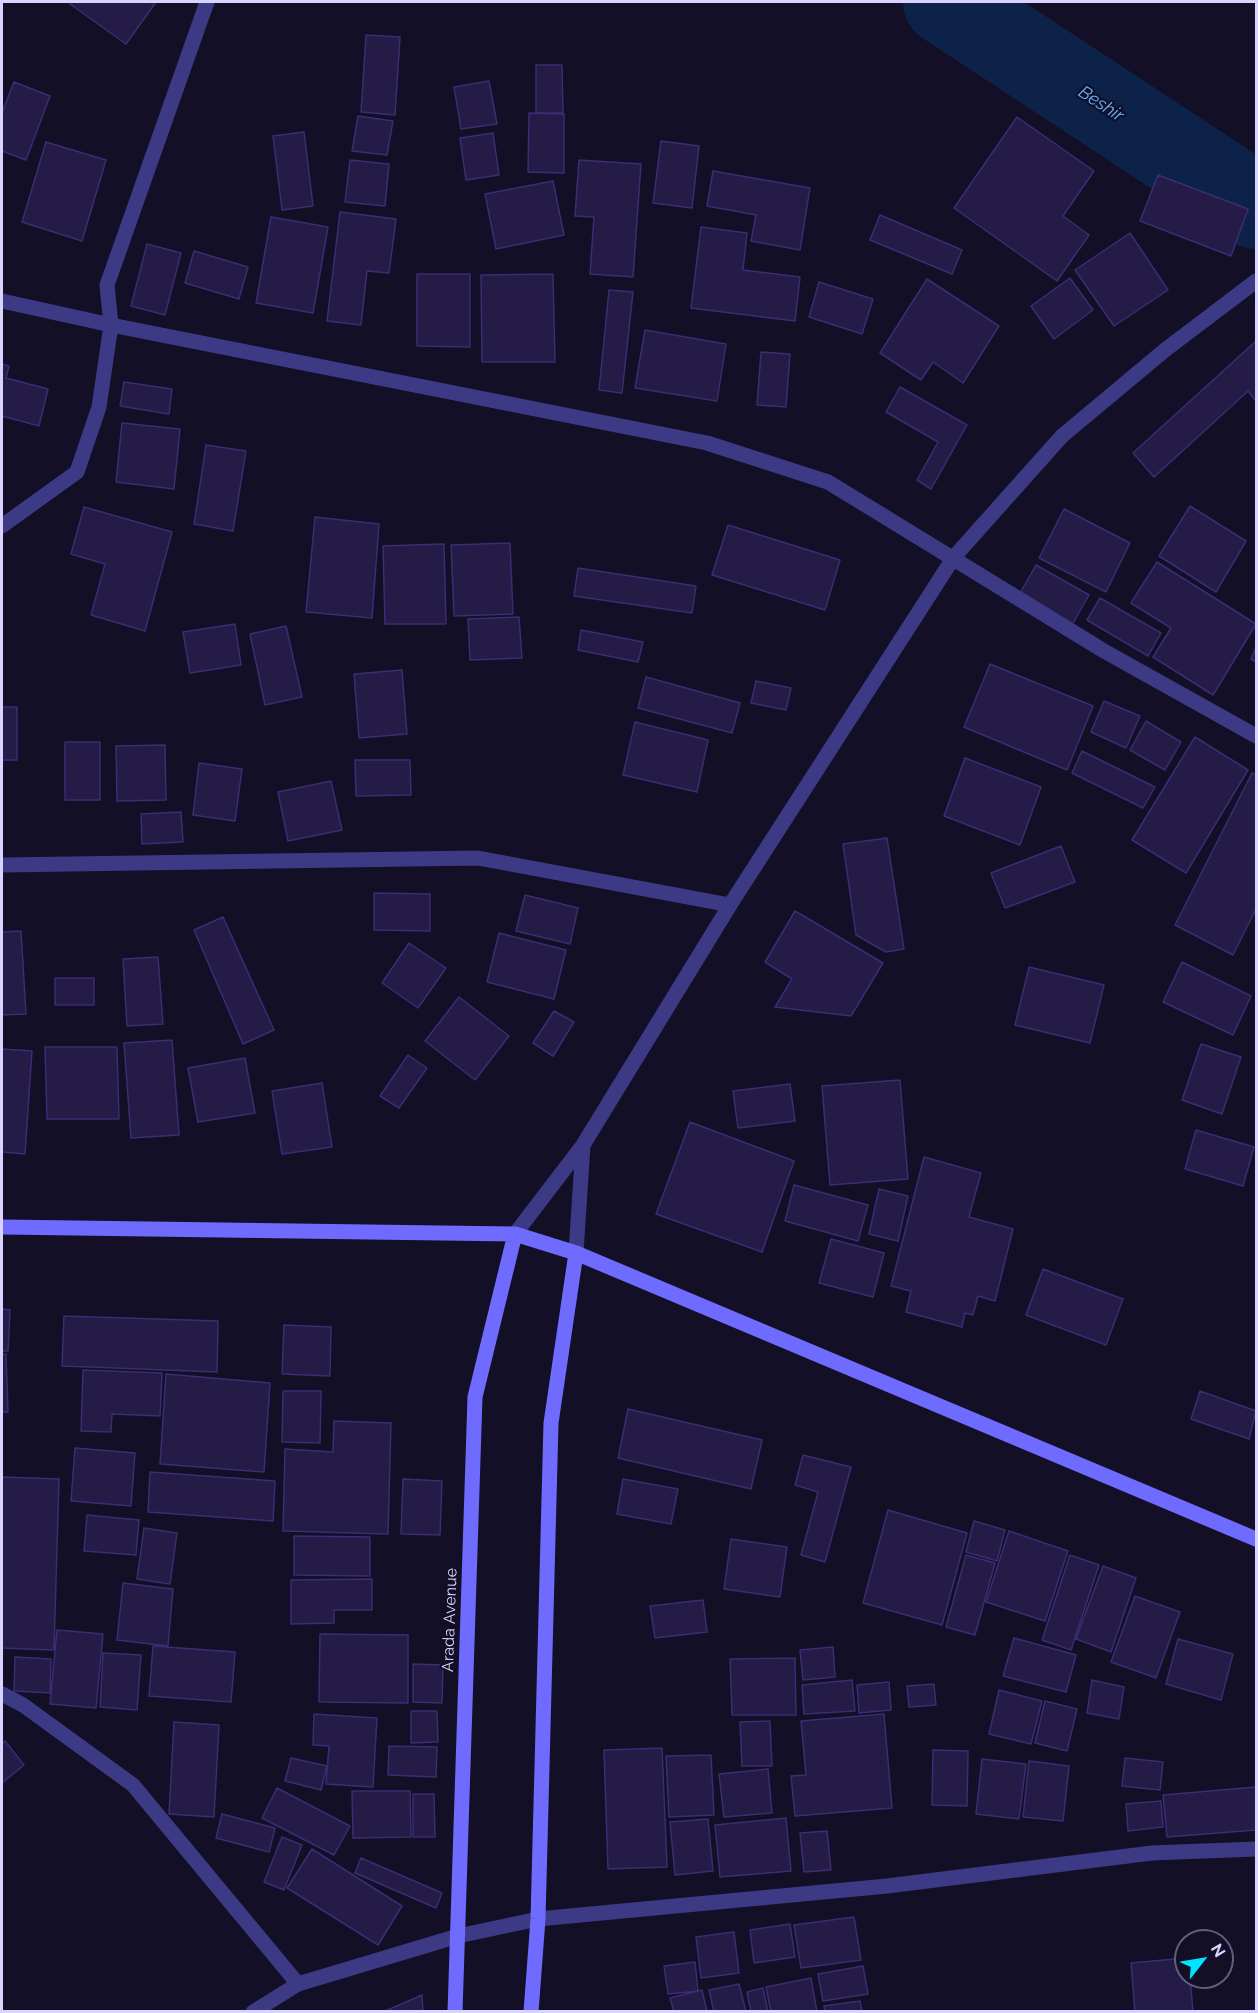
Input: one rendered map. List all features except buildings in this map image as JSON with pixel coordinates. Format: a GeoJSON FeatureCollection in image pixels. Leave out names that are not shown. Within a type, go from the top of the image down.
{"type":"FeatureCollection","features":[{"type":"Feature","properties":{"kind":"main road"},"geometry":{"type":"LineString","coordinates":[[2,1227],[516,1234],[576,1253],[1257,1539]]}},
{"type":"Feature","properties":{"kind":"main road","name":"Arada Avenue"},"geometry":{"type":"LineString","coordinates":[[455,2012],[475,1397],[516,1234]]}},
{"type":"Feature","properties":{"kind":"main road"},"geometry":{"type":"LineString","coordinates":[[531,2012],[538,1919],[551,1423],[576,1253]]}},
{"type":"Feature","properties":{"kind":"street"},"geometry":{"type":"LineString","coordinates":[[2,526],[77,472],[99,407],[111,325],[106,285],[207,2]]}},
{"type":"Feature","properties":{"kind":"street"},"geometry":{"type":"LineString","coordinates":[[516,1234],[583,1145],[730,906],[954,557],[1062,435],[1165,350],[1254,284]]}},
{"type":"Feature","properties":{"kind":"street"},"geometry":{"type":"LineString","coordinates":[[2,300],[111,325],[707,443],[828,482],[954,557],[1104,651],[1257,736]]}},
{"type":"Feature","properties":{"kind":"street"},"geometry":{"type":"LineString","coordinates":[[2,865],[478,858],[730,906]]}},
{"type":"Feature","properties":{"kind":"street"},"geometry":{"type":"LineString","coordinates":[[576,1253],[583,1145]]}},
{"type":"Feature","properties":{"kind":"street"},"geometry":{"type":"LineString","coordinates":[[2,1694],[23,1705],[133,1785],[298,1984]]}},
{"type":"Feature","properties":{"kind":"street"},"geometry":{"type":"LineString","coordinates":[[252,2012],[298,1984],[458,1936],[538,1919],[887,1886],[1152,1853],[1257,1849]]}},
{"type":"Feature","properties":{"kind":"waterway","name":"Beshir"},"geometry":{"type":"LineString","coordinates":[[946,2],[1256,206]]}}]}
